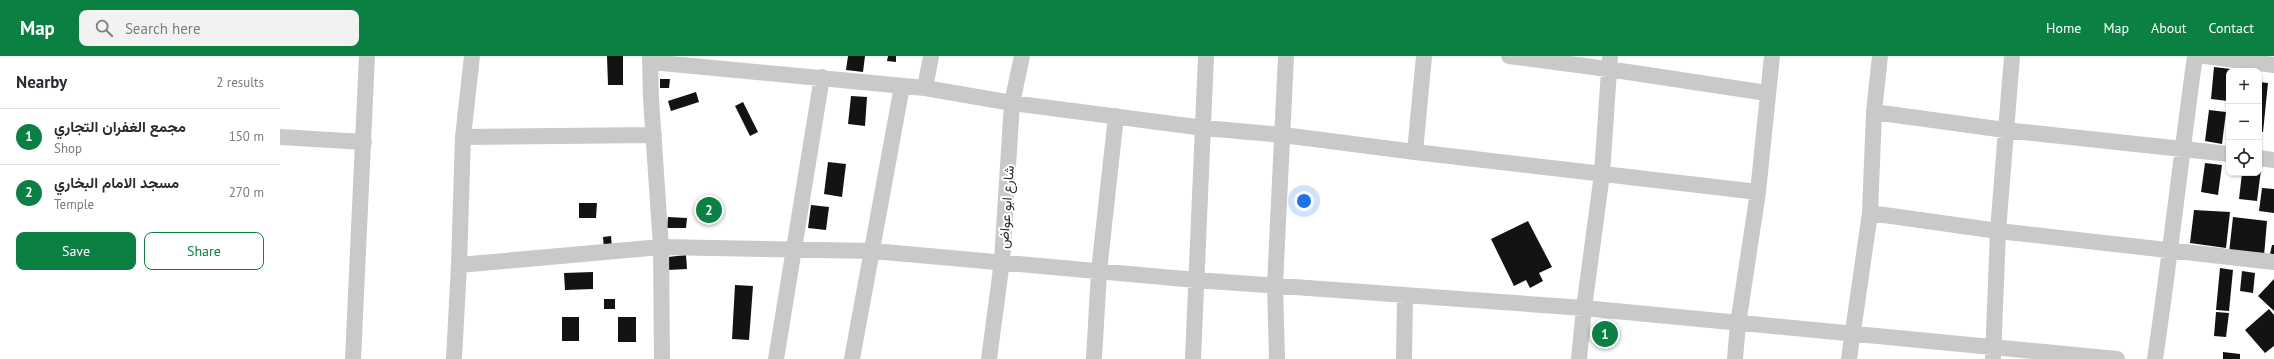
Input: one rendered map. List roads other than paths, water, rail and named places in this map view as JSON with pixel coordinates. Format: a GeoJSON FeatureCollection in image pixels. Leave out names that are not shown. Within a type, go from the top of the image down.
{"type":"FeatureCollection","features":[{"type":"Feature","properties":{"kind":"street"},"geometry":{"type":"LineString","coordinates":[[353,359],[367,56]]}},
{"type":"Feature","properties":{"kind":"street"},"geometry":{"type":"LineString","coordinates":[[454,359],[463,137],[472,56]]}},
{"type":"Feature","properties":{"kind":"street"},"geometry":{"type":"LineString","coordinates":[[925,88],[931,56]]}},
{"type":"Feature","properties":{"kind":"street","name":"شارع ابو عواض"},"geometry":{"type":"LineString","coordinates":[[989,359],[1002,261],[1012,103],[1022,56]]}},
{"type":"Feature","properties":{"kind":"street"},"geometry":{"type":"LineString","coordinates":[[1193,359],[1206,56]]}},
{"type":"Feature","properties":{"kind":"street"},"geometry":{"type":"LineString","coordinates":[[1277,359],[1275,285],[1286,56]]}},
{"type":"Feature","properties":{"kind":"street"},"geometry":{"type":"LineString","coordinates":[[1415,152],[1424,56]]}},
{"type":"Feature","properties":{"kind":"street"},"geometry":{"type":"LineString","coordinates":[[1509,56],[1609,62],[1767,93]]}},
{"type":"Feature","properties":{"kind":"street"},"geometry":{"type":"LineString","coordinates":[[1735,359],[1738,324],[1758,192],[1772,56]]}},
{"type":"Feature","properties":{"kind":"street"},"geometry":{"type":"LineString","coordinates":[[1849,359],[1851,333],[1870,213],[1874,112],[1880,56]]}},
{"type":"Feature","properties":{"kind":"street"},"geometry":{"type":"LineString","coordinates":[[1993,354],[1998,231],[2012,56]]}},
{"type":"Feature","properties":{"kind":"street"},"geometry":{"type":"LineString","coordinates":[[2154,359],[2171,252],[2182,149],[2195,56]]}},
{"type":"Feature","properties":{"kind":"street"},"geometry":{"type":"LineString","coordinates":[[2205,56],[2274,65]]}},
{"type":"Feature","properties":{"kind":"street"},"geometry":{"type":"LineString","coordinates":[[662,359],[661,247],[651,59],[925,88],[1012,103],[1204,128],[1283,135],[1758,192]]}},
{"type":"Feature","properties":{"kind":"street"},"geometry":{"type":"LineString","coordinates":[[1579,359],[1584,308],[1602,174],[1609,62]]}},
{"type":"Feature","properties":{"kind":"street"},"geometry":{"type":"LineString","coordinates":[[776,359],[822,77]]}},
{"type":"Feature","properties":{"kind":"street"},"geometry":{"type":"LineString","coordinates":[[852,359],[902,86]]}},
{"type":"Feature","properties":{"kind":"street"},"geometry":{"type":"LineString","coordinates":[[1874,112],[2005,130],[2226,154]]}},
{"type":"Feature","properties":{"kind":"street"},"geometry":{"type":"LineString","coordinates":[[1094,359],[1099,271],[1116,116]]}},
{"type":"Feature","properties":{"kind":"street"},"geometry":{"type":"LineString","coordinates":[[463,137],[654,135]]}},
{"type":"Feature","properties":{"kind":"street"},"geometry":{"type":"LineString","coordinates":[[280,137],[364,142]]}},
{"type":"Feature","properties":{"kind":"street"},"geometry":{"type":"LineString","coordinates":[[2262,158],[2274,160]]}},
{"type":"Feature","properties":{"kind":"street"},"geometry":{"type":"LineString","coordinates":[[1870,213],[1998,231],[2171,252],[2274,262]]}},
{"type":"Feature","properties":{"kind":"street"},"geometry":{"type":"LineString","coordinates":[[459,265],[661,247],[873,251],[1002,261],[1196,280],[1584,308],[1738,324],[1851,333],[1993,354],[2117,359]]}},
{"type":"Feature","properties":{"kind":"street"},"geometry":{"type":"LineString","coordinates":[[1404,359],[1405,296]]}},
{"type":"Feature","properties":{"kind":"place","name":"مسجد الامام البخاري"},"geometry":{"type":"Point","coordinates":[709,210]}},
{"type":"Feature","properties":{"kind":"place","name":"مجمع الغفران التجاري"},"geometry":{"type":"Point","coordinates":[1605,334]}}]}
